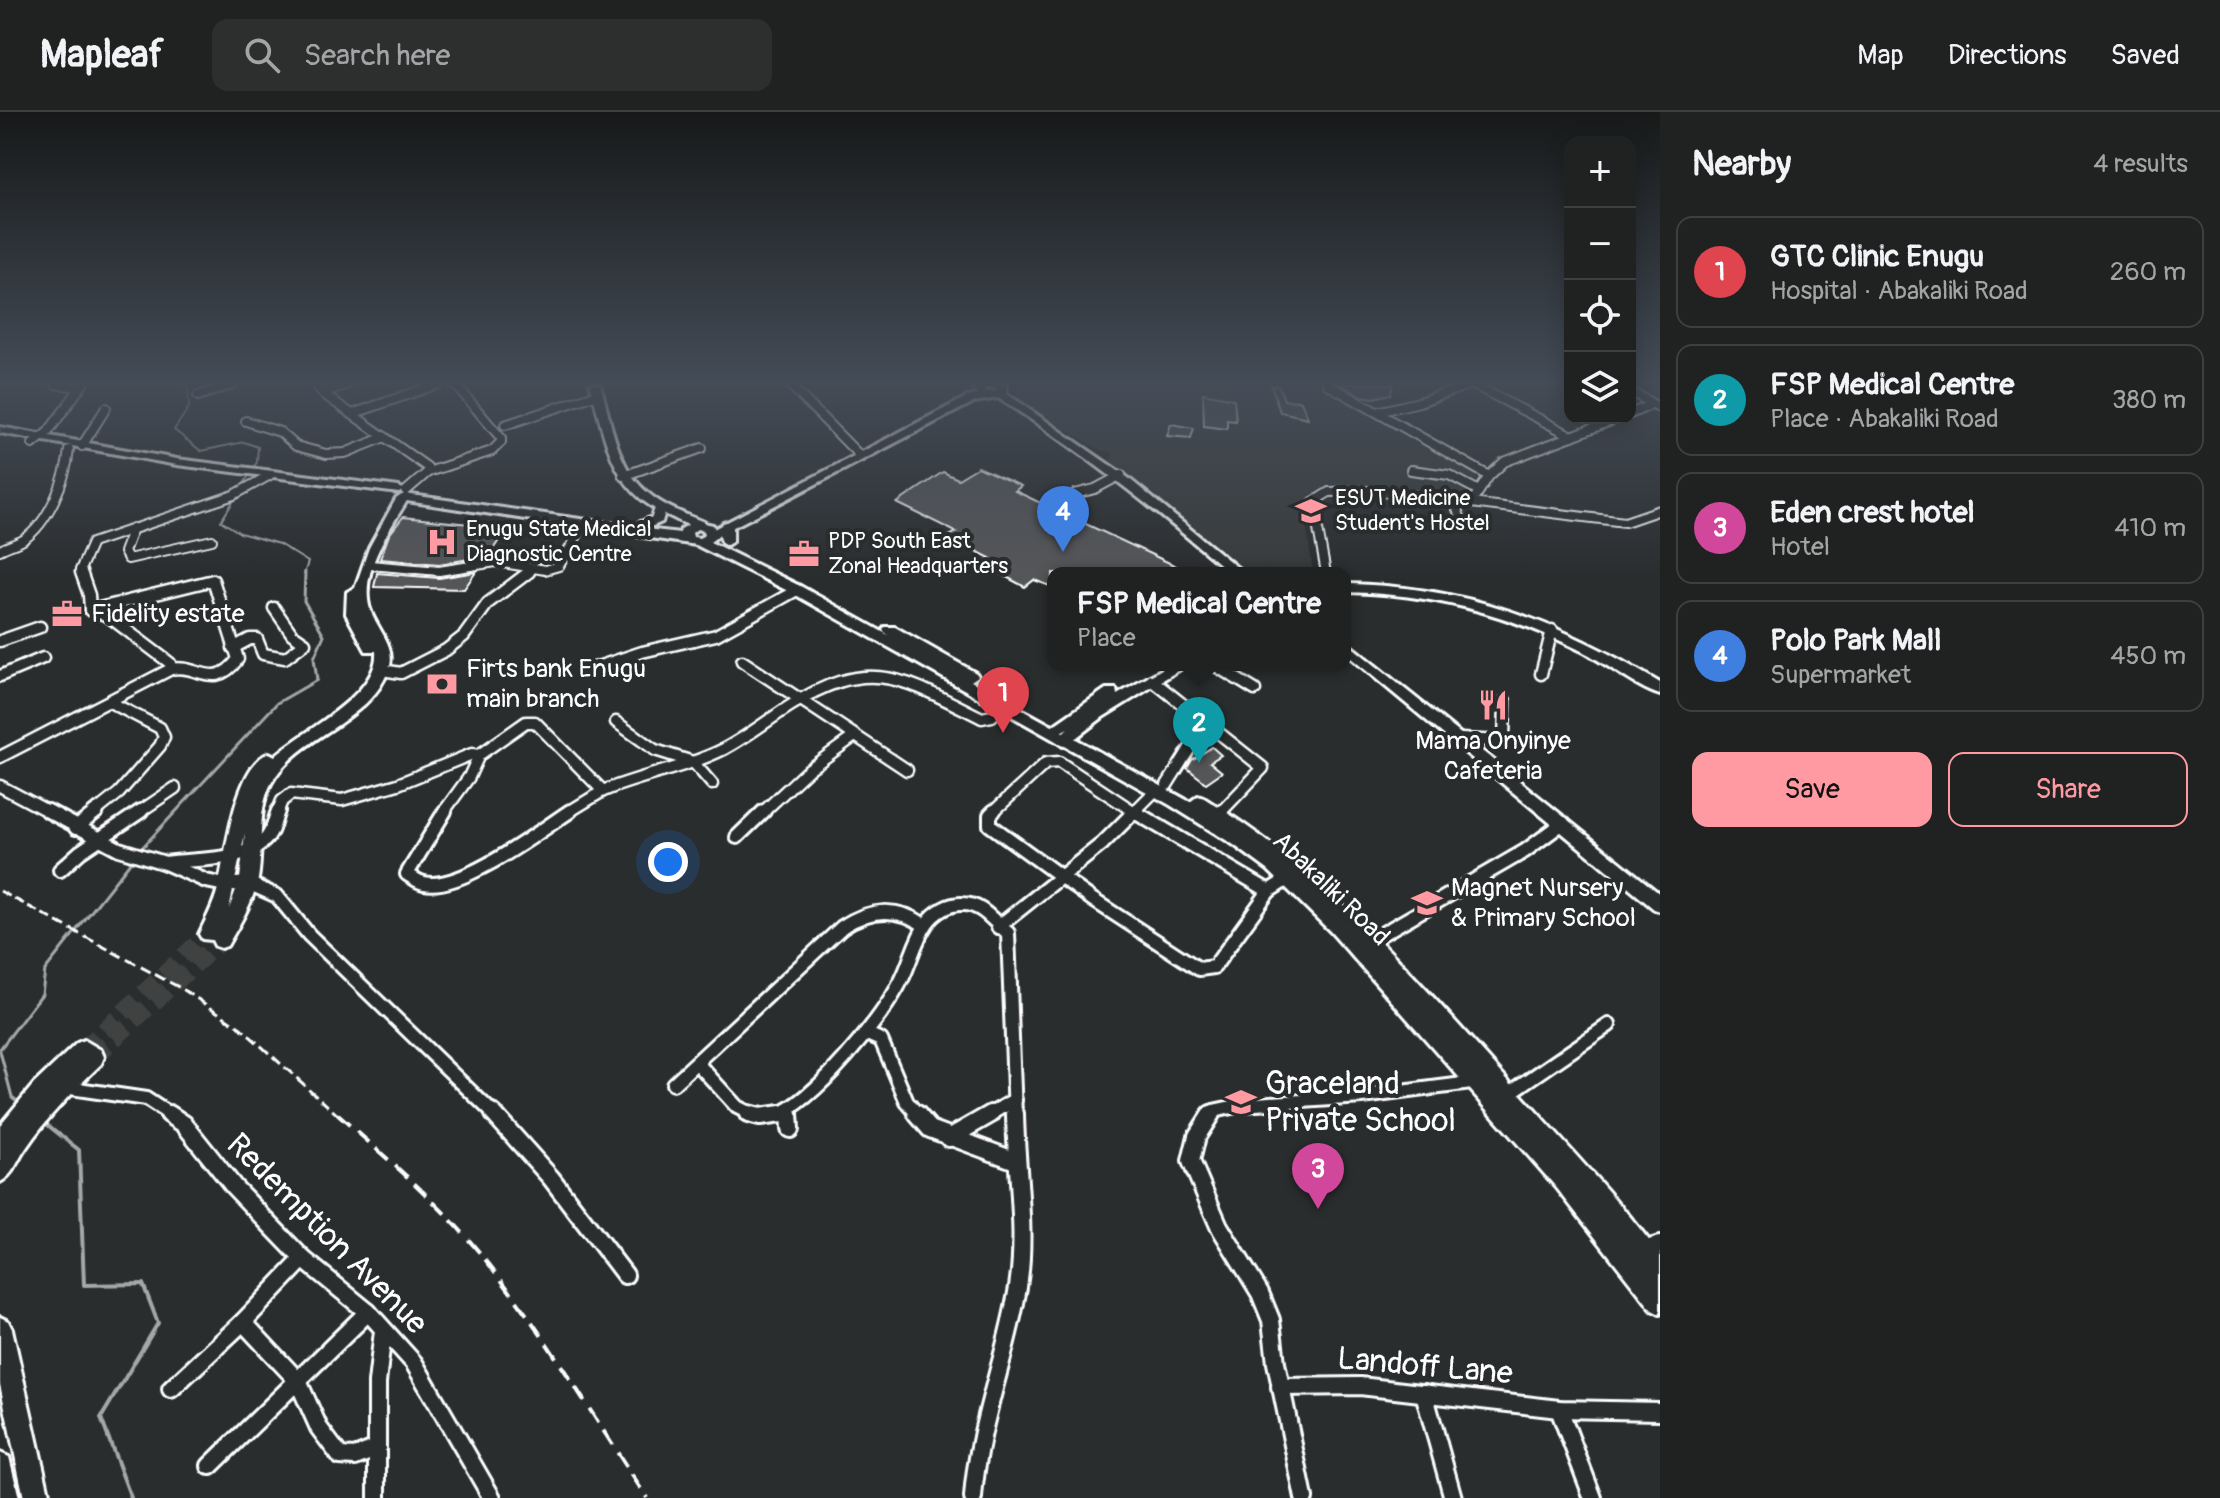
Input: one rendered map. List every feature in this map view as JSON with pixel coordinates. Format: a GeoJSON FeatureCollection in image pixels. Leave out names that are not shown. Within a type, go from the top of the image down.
{"type":"FeatureCollection","features":[{"type":"Feature","properties":{"kind":"main road"},"geometry":{"type":"LineString","coordinates":[[75,449],[253,478],[557,517],[707,531]]}},
{"type":"Feature","properties":{"kind":"main road"},"geometry":{"type":"LineString","coordinates":[[96,449],[253,478]]}},
{"type":"Feature","properties":{"kind":"main road"},"geometry":{"type":"LineString","coordinates":[[612,449],[623,476],[662,508],[673,522],[707,531]]}},
{"type":"Feature","properties":{"kind":"main road"},"geometry":{"type":"LineString","coordinates":[[557,517],[584,524],[707,531],[874,449]]}},
{"type":"Feature","properties":{"kind":"main road"},"geometry":{"type":"LineString","coordinates":[[1085,449],[1231,567]]}},
{"type":"Feature","properties":{"kind":"main road"},"geometry":{"type":"LineString","coordinates":[[400,495],[380,536],[362,602],[384,649],[382,670],[362,695],[271,771],[256,804],[248,883],[214,937],[248,787],[268,760],[352,692],[372,669],[374,657],[356,623],[353,596],[367,545],[400,495]]}},
{"type":"Feature","properties":{"kind":"main road"},"geometry":{"type":"LineString","coordinates":[[642,526],[660,518],[662,508]]}},
{"type":"Feature","properties":{"kind":"main road","name":"Abakaliki Road"},"geometry":{"type":"LineString","coordinates":[[707,531],[797,590],[834,605],[1216,818],[1299,871],[1585,1192],[1660,1302]]}},
{"type":"Feature","properties":{"kind":"main road","name":"Abakaliki Road"},"geometry":{"type":"LineString","coordinates":[[707,531],[1003,705],[1061,733]]}},
{"type":"Feature","properties":{"kind":"main road"},"geometry":{"type":"LineString","coordinates":[[1351,588],[1402,590],[1448,597],[1500,611],[1552,630],[1660,690]]}},
{"type":"Feature","properties":{"kind":"main road"},"geometry":{"type":"LineString","coordinates":[[1351,651],[1660,904]]}},
{"type":"Feature","properties":{"kind":"main road"},"geometry":{"type":"LineString","coordinates":[[1061,733],[1086,707],[1151,671]]}},
{"type":"Feature","properties":{"kind":"main road"},"geometry":{"type":"LineString","coordinates":[[1061,733],[1169,671]]}},
{"type":"Feature","properties":{"kind":"main road","name":"Abakaliki Road"},"geometry":{"type":"LineString","coordinates":[[1216,818],[1362,944]]}},
{"type":"Feature","properties":{"kind":"main road"},"geometry":{"type":"LineString","coordinates":[[0,1141],[33,1111],[63,1087],[89,1053],[33,1111],[0,1171]]}},
{"type":"Feature","properties":{"kind":"main road","name":"Abakaliki Road"},"geometry":{"type":"LineString","coordinates":[[1585,1192],[1652,1248],[1660,1272]]}},
{"type":"Feature","properties":{"kind":"main road"},"geometry":{"type":"LineString","coordinates":[[0,1329],[37,1498]]}},
{"type":"Feature","properties":{"kind":"main road"},"geometry":{"type":"LineString","coordinates":[[0,1466],[6,1498]]}},
{"type":"Feature","properties":{"kind":"street"},"geometry":{"type":"LineString","coordinates":[[0,550],[23,540],[32,530],[64,479],[65,449]]}},
{"type":"Feature","properties":{"kind":"street"},"geometry":{"type":"LineString","coordinates":[[306,449],[326,454],[356,449]]}},
{"type":"Feature","properties":{"kind":"street"},"geometry":{"type":"LineString","coordinates":[[402,449],[425,465],[428,472]]}},
{"type":"Feature","properties":{"kind":"street"},"geometry":{"type":"LineString","coordinates":[[400,495],[428,472],[496,449]]}},
{"type":"Feature","properties":{"kind":"street"},"geometry":{"type":"LineString","coordinates":[[623,476],[700,449]]}},
{"type":"Feature","properties":{"kind":"street"},"geometry":{"type":"LineString","coordinates":[[853,449],[860,456]]}},
{"type":"Feature","properties":{"kind":"street"},"geometry":{"type":"LineString","coordinates":[[1441,449],[1489,476]]}},
{"type":"Feature","properties":{"kind":"street"},"geometry":{"type":"LineString","coordinates":[[1472,502],[1489,476],[1504,462],[1539,449]]}},
{"type":"Feature","properties":{"kind":"street"},"geometry":{"type":"LineString","coordinates":[[1411,470],[1449,475],[1479,491]]}},
{"type":"Feature","properties":{"kind":"street"},"geometry":{"type":"LineString","coordinates":[[1075,494],[1095,489],[1121,475]]}},
{"type":"Feature","properties":{"kind":"street"},"geometry":{"type":"LineString","coordinates":[[90,610],[89,595],[80,570],[96,541],[234,494],[253,478]]}},
{"type":"Feature","properties":{"kind":"street"},"geometry":{"type":"LineString","coordinates":[[1325,567],[1313,511],[1313,502],[1320,495],[1355,490],[1439,493],[1472,502],[1625,522],[1660,510]]}},
{"type":"Feature","properties":{"kind":"street"},"geometry":{"type":"LineString","coordinates":[[1453,499],[1464,527]]}},
{"type":"Feature","properties":{"kind":"street"},"geometry":{"type":"LineString","coordinates":[[370,565],[439,571],[496,562],[545,570],[559,566],[584,524]]}},
{"type":"Feature","properties":{"kind":"street"},"geometry":{"type":"LineString","coordinates":[[133,528],[124,552],[128,559],[212,540]]}},
{"type":"Feature","properties":{"kind":"street"},"geometry":{"type":"LineString","coordinates":[[382,670],[401,673],[446,650],[464,636],[488,603],[534,568]]}},
{"type":"Feature","properties":{"kind":"street"},"geometry":{"type":"LineString","coordinates":[[0,757],[171,669],[176,667],[203,676],[225,673],[238,659],[213,580],[90,610]]}},
{"type":"Feature","properties":{"kind":"street"},"geometry":{"type":"LineString","coordinates":[[585,671],[642,652],[716,635],[797,590]]}},
{"type":"Feature","properties":{"kind":"street"},"geometry":{"type":"LineString","coordinates":[[233,648],[250,639],[257,639],[263,654],[285,658],[305,643],[292,634],[274,608]]}},
{"type":"Feature","properties":{"kind":"street"},"geometry":{"type":"LineString","coordinates":[[90,610],[108,616],[170,663],[171,669]]}},
{"type":"Feature","properties":{"kind":"street"},"geometry":{"type":"LineString","coordinates":[[0,641],[40,627]]}},
{"type":"Feature","properties":{"kind":"street"},"geometry":{"type":"LineString","coordinates":[[1541,674],[1552,630]]}},
{"type":"Feature","properties":{"kind":"street"},"geometry":{"type":"LineString","coordinates":[[0,676],[43,658]]}},
{"type":"Feature","properties":{"kind":"street"},"geometry":{"type":"LineString","coordinates":[[742,661],[907,770]]}},
{"type":"Feature","properties":{"kind":"street"},"geometry":{"type":"LineString","coordinates":[[1224,671],[1255,690]]}},
{"type":"Feature","properties":{"kind":"street"},"geometry":{"type":"LineString","coordinates":[[603,791],[533,721],[526,722],[479,755],[469,777],[407,874],[415,882],[446,883],[483,867],[603,791],[693,762],[725,748],[845,679],[876,675],[912,684],[982,718],[992,716],[1003,705]]}},
{"type":"Feature","properties":{"kind":"street"},"geometry":{"type":"LineString","coordinates":[[1152,680],[1263,768],[1216,818]]}},
{"type":"Feature","properties":{"kind":"street"},"geometry":{"type":"LineString","coordinates":[[1460,739],[1504,741],[1505,701]]}},
{"type":"Feature","properties":{"kind":"street"},"geometry":{"type":"LineString","coordinates":[[76,828],[119,793],[160,746],[164,737],[160,728],[110,702]]}},
{"type":"Feature","properties":{"kind":"street"},"geometry":{"type":"LineString","coordinates":[[998,927],[1060,878],[1162,788],[1207,721]]}},
{"type":"Feature","properties":{"kind":"street"},"geometry":{"type":"LineString","coordinates":[[616,722],[655,750],[693,762],[712,784]]}},
{"type":"Feature","properties":{"kind":"street"},"geometry":{"type":"LineString","coordinates":[[737,837],[809,769],[855,736]]}},
{"type":"Feature","properties":{"kind":"street"},"geometry":{"type":"LineString","coordinates":[[165,863],[252,851],[270,834],[281,803],[291,794],[342,800],[398,784],[469,755],[479,755]]}},
{"type":"Feature","properties":{"kind":"street"},"geometry":{"type":"LineString","coordinates":[[1269,891],[1053,761],[990,815],[990,825],[1060,878],[1140,934],[1199,969],[1214,967],[1269,891],[1289,878]]}},
{"type":"Feature","properties":{"kind":"street"},"geometry":{"type":"LineString","coordinates":[[0,786],[119,849],[225,885],[248,883],[277,896],[309,935],[502,1122],[551,1178],[625,1275]]}},
{"type":"Feature","properties":{"kind":"street"},"geometry":{"type":"LineString","coordinates":[[60,870],[99,839],[175,788]]}},
{"type":"Feature","properties":{"kind":"street"},"geometry":{"type":"LineString","coordinates":[[1362,944],[1525,851],[1563,823]]}},
{"type":"Feature","properties":{"kind":"street"},"geometry":{"type":"LineString","coordinates":[[698,1064],[735,1105],[750,1116],[766,1120],[789,1111],[867,1034],[902,981],[924,925],[939,911],[965,903],[989,915],[998,927],[1008,933],[1012,962],[1020,1215],[1019,1282],[1011,1325],[985,1408],[976,1450],[973,1498]]}},
{"type":"Feature","properties":{"kind":"street"},"geometry":{"type":"LineString","coordinates":[[673,1084],[842,927],[863,913],[908,914],[924,925]]}},
{"type":"Feature","properties":{"kind":"street"},"geometry":{"type":"LineString","coordinates":[[1502,1098],[1609,1025]]}},
{"type":"Feature","properties":{"kind":"street"},"geometry":{"type":"LineString","coordinates":[[867,1034],[881,1040],[907,1102],[918,1119],[949,1138],[1016,1161]]}},
{"type":"Feature","properties":{"kind":"street"},"geometry":{"type":"LineString","coordinates":[[1304,1498],[1280,1387],[1274,1334],[1260,1293],[1219,1226],[1191,1161],[1197,1136],[1209,1115],[1241,1105],[1362,1097],[1485,1079]]}},
{"type":"Feature","properties":{"kind":"street","name":"Redemption Avenue"},"geometry":{"type":"LineString","coordinates":[[63,1087],[146,1099],[184,1124],[234,1187],[303,1259],[368,1312],[414,1363],[492,1498]]}},
{"type":"Feature","properties":{"kind":"street"},"geometry":{"type":"LineString","coordinates":[[949,1138],[1015,1100]]}},
{"type":"Feature","properties":{"kind":"street"},"geometry":{"type":"LineString","coordinates":[[789,1111],[790,1129]]}},
{"type":"Feature","properties":{"kind":"street"},"geometry":{"type":"LineString","coordinates":[[171,1389],[243,1322],[303,1259]]}},
{"type":"Feature","properties":{"kind":"street"},"geometry":{"type":"LineString","coordinates":[[210,1466],[368,1312]]}},
{"type":"Feature","properties":{"kind":"street"},"geometry":{"type":"LineString","coordinates":[[243,1322],[298,1381],[319,1428],[340,1456],[355,1457],[377,1448]]}},
{"type":"Feature","properties":{"kind":"street"},"geometry":{"type":"LineString","coordinates":[[377,1498],[377,1383],[383,1331]]}},
{"type":"Feature","properties":{"kind":"street","name":"Landoff Lane"},"geometry":{"type":"LineString","coordinates":[[1280,1387],[1360,1386],[1559,1409],[1660,1411]]}},
{"type":"Feature","properties":{"kind":"street"},"geometry":{"type":"LineString","coordinates":[[1424,1393],[1453,1498]]}},
{"type":"Feature","properties":{"kind":"street"},"geometry":{"type":"LineString","coordinates":[[1559,1409],[1593,1498]]}},
{"type":"Feature","properties":{"kind":"shaded area"},"geometry":{"type":"Polygon","coordinates":[[[1099,449],[1435,449],[1482,475],[1462,498],[1371,487],[1330,487],[1319,491],[1303,502],[1312,567],[1240,567],[1110,463],[1113,453],[1099,449]]]}},
{"type":"Feature","properties":{"kind":"building"},"geometry":{"type":"Polygon","coordinates":[[[978,467],[1021,486],[1015,491],[1178,567],[1047,567],[1047,585],[1034,580],[1025,587],[982,564],[990,558],[948,537],[956,532],[897,503],[943,472],[958,479],[978,467]]]}},
{"type":"Feature","properties":{"kind":"building","name":"Enugu State Medical Diagnostic Centre"},"geometry":{"type":"Polygon","coordinates":[[[403,517],[508,528],[488,556],[439,564],[380,559],[389,535],[403,517]]]}},
{"type":"Feature","properties":{"kind":"building"},"geometry":{"type":"Polygon","coordinates":[[[476,572],[464,589],[374,587],[377,573],[439,578],[476,572]]]}},
{"type":"Feature","properties":{"kind":"building"},"geometry":{"type":"Polygon","coordinates":[[[1212,747],[1221,755],[1210,762],[1222,772],[1206,783],[1187,768],[1192,760],[1212,747]]]}},
{"type":"Feature","properties":{"kind":"waterway"},"geometry":{"type":"LineString","coordinates":[[198,449],[212,449]]}},
{"type":"Feature","properties":{"kind":"waterway"},"geometry":{"type":"LineString","coordinates":[[242,487],[257,462],[258,449]]}},
{"type":"Feature","properties":{"kind":"waterway"},"geometry":{"type":"LineString","coordinates":[[236,497],[221,521],[240,533],[279,544],[308,562],[304,574]]}},
{"type":"Feature","properties":{"kind":"waterway"},"geometry":{"type":"LineString","coordinates":[[140,850],[277,703],[317,680],[314,658],[324,635],[304,601],[305,572]]}},
{"type":"Feature","properties":{"kind":"waterway"},"geometry":{"type":"LineString","coordinates":[[0,1049],[42,994],[45,970],[135,856]]}},
{"type":"Feature","properties":{"kind":"waterway"},"geometry":{"type":"LineString","coordinates":[[0,1051],[12,1097],[22,1105]]}},
{"type":"Feature","properties":{"kind":"waterway"},"geometry":{"type":"LineString","coordinates":[[44,1122],[79,1150],[84,1285],[143,1284],[158,1323],[101,1418],[131,1498]]}},
{"type":"Feature","properties":{"kind":"tunnel"},"geometry":{"type":"LineString","coordinates":[[84,1049],[208,934]]}},
{"type":"Feature","properties":{"kind":"tunnel"},"geometry":{"type":"LineString","coordinates":[[94,1057],[221,940]]}},
{"type":"Feature","properties":{"kind":"railway"},"geometry":{"type":"LineString","coordinates":[[0,891],[184,990],[241,1028],[339,1116]]}},
{"type":"Feature","properties":{"kind":"railway"},"geometry":{"type":"LineString","coordinates":[[337,1114],[425,1194],[498,1275],[543,1337],[647,1498]]}},
{"type":"Feature","properties":{"kind":"place","name":"ESUT Medicine Student's Hostel"},"geometry":{"type":"Point","coordinates":[1311,511]}},
{"type":"Feature","properties":{"kind":"place","name":"Enugu State Medical Diagnostic Centre"},"geometry":{"type":"Point","coordinates":[442,542]}},
{"type":"Feature","properties":{"kind":"place","name":"Polo Park Mall"},"geometry":{"type":"Point","coordinates":[1063,552]}},
{"type":"Feature","properties":{"kind":"place","name":"PDP South East Zonal Headquarters"},"geometry":{"type":"Point","coordinates":[804,554]}},
{"type":"Feature","properties":{"kind":"place","name":"Fidelity estate"},"geometry":{"type":"Point","coordinates":[67,614]}},
{"type":"Feature","properties":{"kind":"place","name":"Firts bank Enugu main branch"},"geometry":{"type":"Point","coordinates":[442,684]}},
{"type":"Feature","properties":{"kind":"place","name":"Mama Onyinye Cafeteria"},"geometry":{"type":"Point","coordinates":[1493,705]}},
{"type":"Feature","properties":{"kind":"place","name":"GTC Clinic Enugu"},"geometry":{"type":"Point","coordinates":[1003,733]}},
{"type":"Feature","properties":{"kind":"place","name":"FSP Medical Centre"},"geometry":{"type":"Point","coordinates":[1199,763]}},
{"type":"Feature","properties":{"kind":"place","name":"Magnet Nursery & Primary School"},"geometry":{"type":"Point","coordinates":[1427,903]}},
{"type":"Feature","properties":{"kind":"place","name":"Graceland Private School"},"geometry":{"type":"Point","coordinates":[1241,1102]}},
{"type":"Feature","properties":{"kind":"place","name":"Eden crest hotel"},"geometry":{"type":"Point","coordinates":[1318,1209]}}]}
